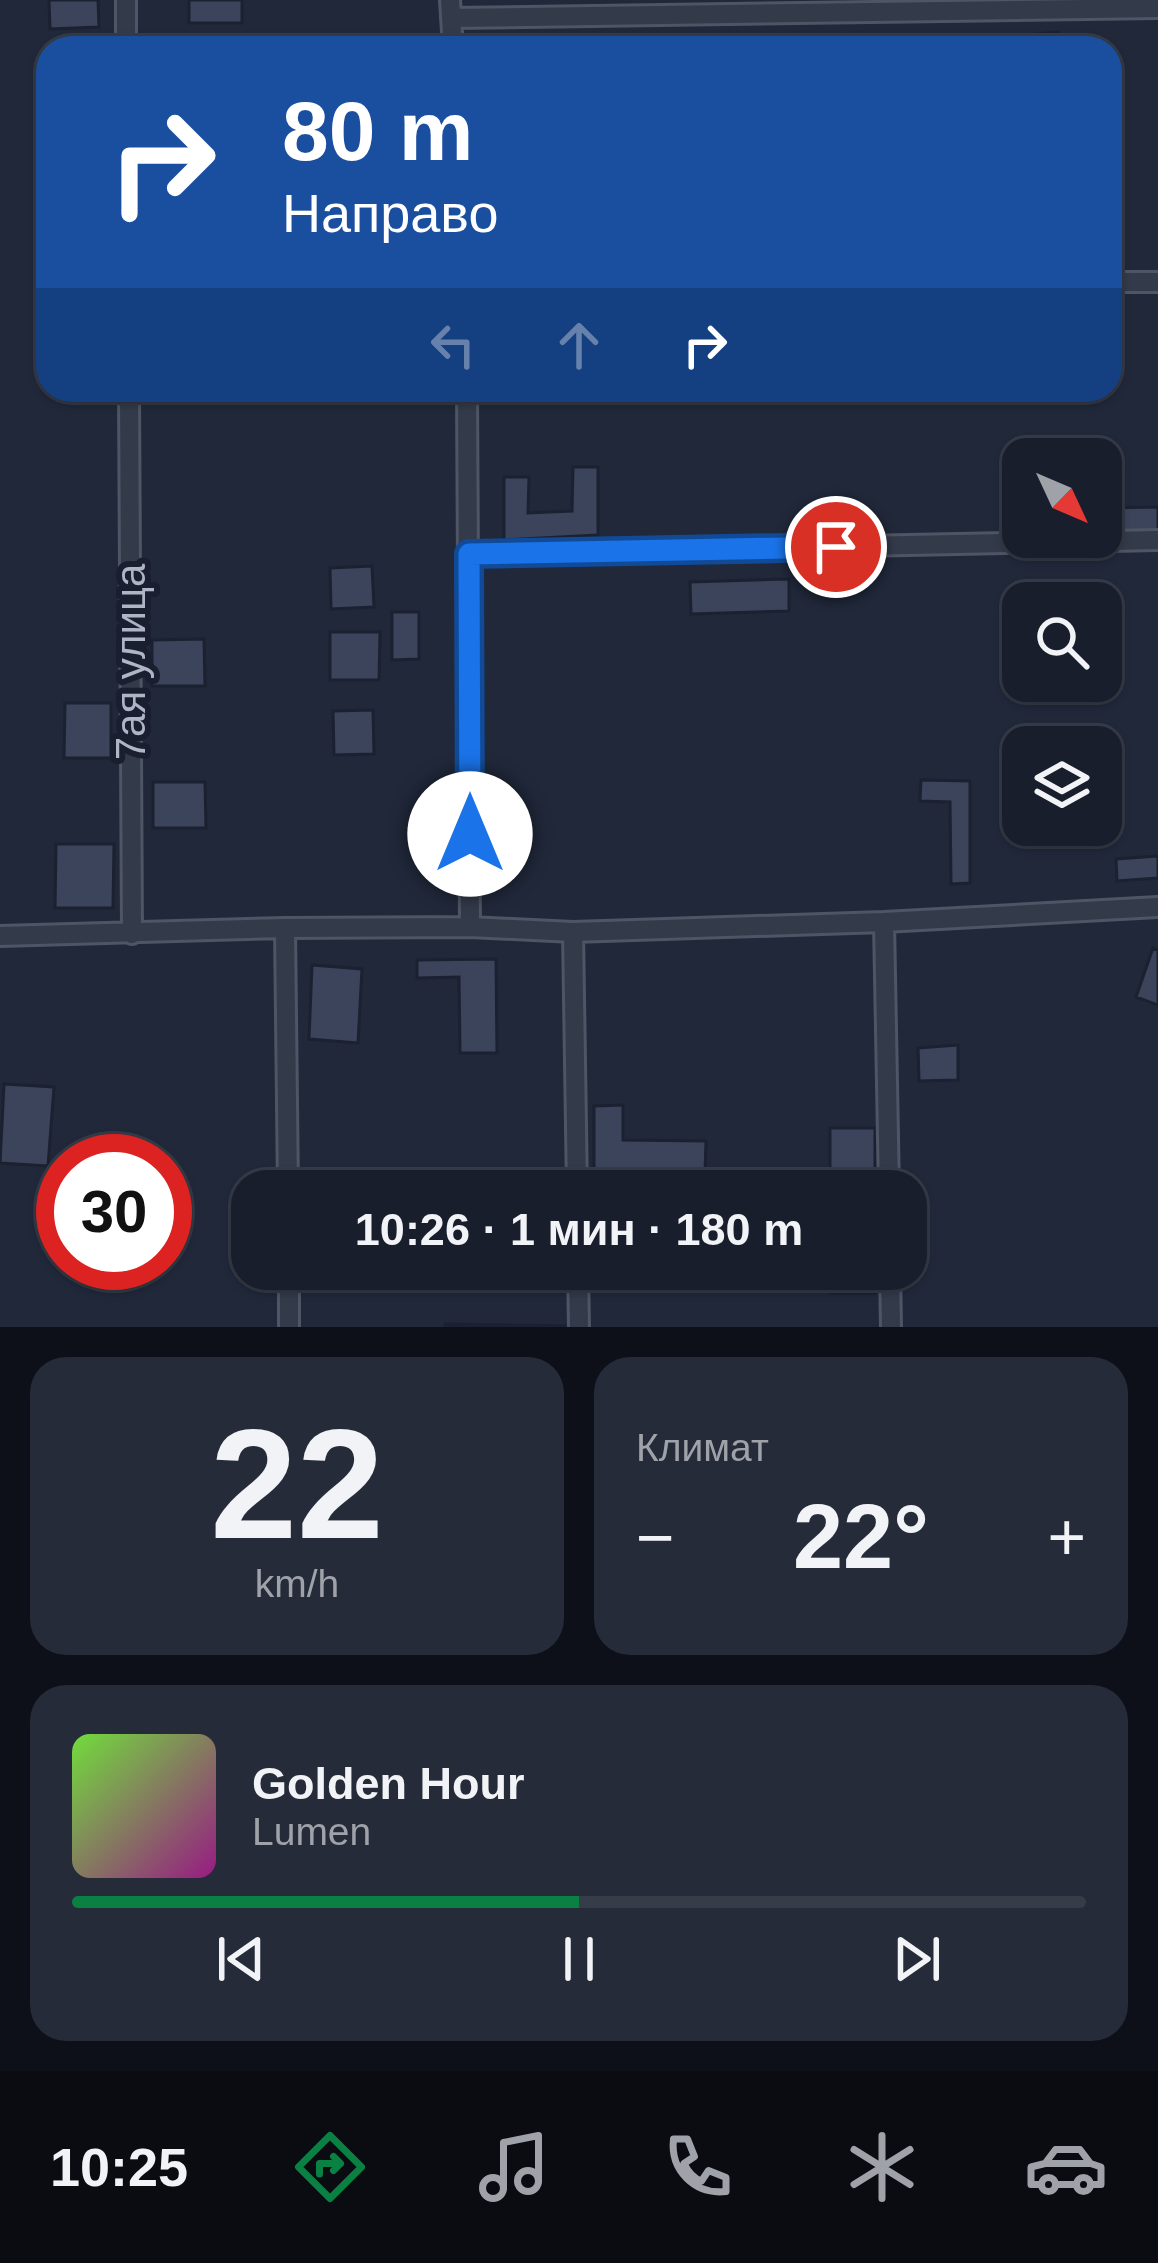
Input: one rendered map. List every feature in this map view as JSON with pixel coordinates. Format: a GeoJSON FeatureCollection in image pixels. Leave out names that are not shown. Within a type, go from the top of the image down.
{"type":"FeatureCollection","features":[{"type":"Feature","properties":{"kind":"street"},"geometry":{"type":"LineString","coordinates":[[126,0],[126,36]]}},
{"type":"Feature","properties":{"kind":"street"},"geometry":{"type":"LineString","coordinates":[[450,9],[1158,8]]}},
{"type":"Feature","properties":{"kind":"street"},"geometry":{"type":"LineString","coordinates":[[1122,282],[1158,282]]}},
{"type":"Feature","properties":{"kind":"street","name":"7ая улица"},"geometry":{"type":"LineString","coordinates":[[128,402],[132,934]]}},
{"type":"Feature","properties":{"kind":"street"},"geometry":{"type":"LineString","coordinates":[[467,402],[470,928]]}},
{"type":"Feature","properties":{"kind":"street"},"geometry":{"type":"LineString","coordinates":[[469,554],[1158,540]]}},
{"type":"Feature","properties":{"kind":"street"},"geometry":{"type":"LineString","coordinates":[[0,936],[285,928],[573,932],[1158,907]]}},
{"type":"Feature","properties":{"kind":"street"},"geometry":{"type":"LineString","coordinates":[[884,922],[889,1170]]}},
{"type":"Feature","properties":{"kind":"street"},"geometry":{"type":"LineString","coordinates":[[285,928],[288,1170]]}},
{"type":"Feature","properties":{"kind":"street"},"geometry":{"type":"LineString","coordinates":[[573,932],[577,1170]]}},
{"type":"Feature","properties":{"kind":"street"},"geometry":{"type":"LineString","coordinates":[[289,1290],[289,1327]]}},
{"type":"Feature","properties":{"kind":"street"},"geometry":{"type":"LineString","coordinates":[[578,1290],[579,1327]]}},
{"type":"Feature","properties":{"kind":"street"},"geometry":{"type":"LineString","coordinates":[[890,1290],[891,1327]]}},
{"type":"Feature","properties":{"kind":"building"},"geometry":{"type":"Polygon","coordinates":[[[49,0],[98,0],[99,27],[50,29],[49,0]]]}},
{"type":"Feature","properties":{"kind":"building"},"geometry":{"type":"Polygon","coordinates":[[[189,0],[242,0],[242,23],[189,23],[189,0]]]}},
{"type":"Feature","properties":{"kind":"building"},"geometry":{"type":"Polygon","coordinates":[[[573,467],[598,467],[598,535],[504,540],[504,477],[529,477],[528,513],[572,511],[573,467]]]}},
{"type":"Feature","properties":{"kind":"building"},"geometry":{"type":"Polygon","coordinates":[[[1158,507],[1158,535],[1122,536],[1122,508],[1158,507]]]}},
{"type":"Feature","properties":{"kind":"building"},"geometry":{"type":"Polygon","coordinates":[[[372,566],[374,607],[331,609],[330,568],[372,566]]]}},
{"type":"Feature","properties":{"kind":"building"},"geometry":{"type":"Polygon","coordinates":[[[789,579],[789,611],[691,614],[690,582],[789,579]]]}},
{"type":"Feature","properties":{"kind":"building"},"geometry":{"type":"Polygon","coordinates":[[[392,612],[419,612],[419,659],[392,660],[392,612]]]}},
{"type":"Feature","properties":{"kind":"building"},"geometry":{"type":"Polygon","coordinates":[[[330,632],[380,632],[379,680],[330,680],[330,632]]]}},
{"type":"Feature","properties":{"kind":"building"},"geometry":{"type":"Polygon","coordinates":[[[204,639],[205,686],[152,686],[152,640],[204,639]]]}},
{"type":"Feature","properties":{"kind":"building"},"geometry":{"type":"Polygon","coordinates":[[[65,703],[111,703],[111,758],[64,758],[65,703]]]}},
{"type":"Feature","properties":{"kind":"building"},"geometry":{"type":"Polygon","coordinates":[[[373,710],[374,754],[334,755],[333,711],[373,710]]]}},
{"type":"Feature","properties":{"kind":"building"},"geometry":{"type":"Polygon","coordinates":[[[921,780],[970,781],[970,883],[951,884],[950,802],[920,801],[921,780]]]}},
{"type":"Feature","properties":{"kind":"building"},"geometry":{"type":"Polygon","coordinates":[[[153,782],[205,782],[206,828],[153,828],[153,782]]]}},
{"type":"Feature","properties":{"kind":"building"},"geometry":{"type":"Polygon","coordinates":[[[56,844],[114,844],[113,908],[55,908],[56,844]]]}},
{"type":"Feature","properties":{"kind":"building"},"geometry":{"type":"Polygon","coordinates":[[[1158,856],[1158,878],[1117,881],[1116,859],[1158,856]]]}},
{"type":"Feature","properties":{"kind":"building"},"geometry":{"type":"Polygon","coordinates":[[[1153,948],[1158,950],[1158,1005],[1136,997],[1153,948]]]}},
{"type":"Feature","properties":{"kind":"building"},"geometry":{"type":"Polygon","coordinates":[[[496,959],[497,1053],[460,1053],[459,977],[417,978],[417,960],[496,959]]]}},
{"type":"Feature","properties":{"kind":"building"},"geometry":{"type":"Polygon","coordinates":[[[312,965],[362,969],[358,1043],[309,1039],[312,965]]]}},
{"type":"Feature","properties":{"kind":"building"},"geometry":{"type":"Polygon","coordinates":[[[958,1045],[958,1080],[919,1081],[918,1048],[958,1045]]]}},
{"type":"Feature","properties":{"kind":"building"},"geometry":{"type":"Polygon","coordinates":[[[4,1084],[54,1087],[50,1134],[36,1134],[36,1165],[0,1163],[4,1084]]]}},
{"type":"Feature","properties":{"kind":"building"},"geometry":{"type":"Polygon","coordinates":[[[623,1105],[623,1140],[706,1141],[705,1170],[594,1169],[594,1106],[623,1105]]]}},
{"type":"Feature","properties":{"kind":"building"},"geometry":{"type":"Polygon","coordinates":[[[830,1128],[875,1128],[875,1170],[830,1170],[830,1128]]]}},
{"type":"Feature","properties":{"kind":"building"},"geometry":{"type":"Polygon","coordinates":[[[831,1290],[875,1290],[875,1293],[831,1290]]]}},
{"type":"Feature","properties":{"kind":"building"},"geometry":{"type":"Polygon","coordinates":[[[569,1326],[569,1327],[445,1327],[569,1326]]]}},
{"type":"Feature","properties":{"kind":"route"},"geometry":{"type":"LineString","coordinates":[[470,834],[469,554],[836,547]]}}]}
